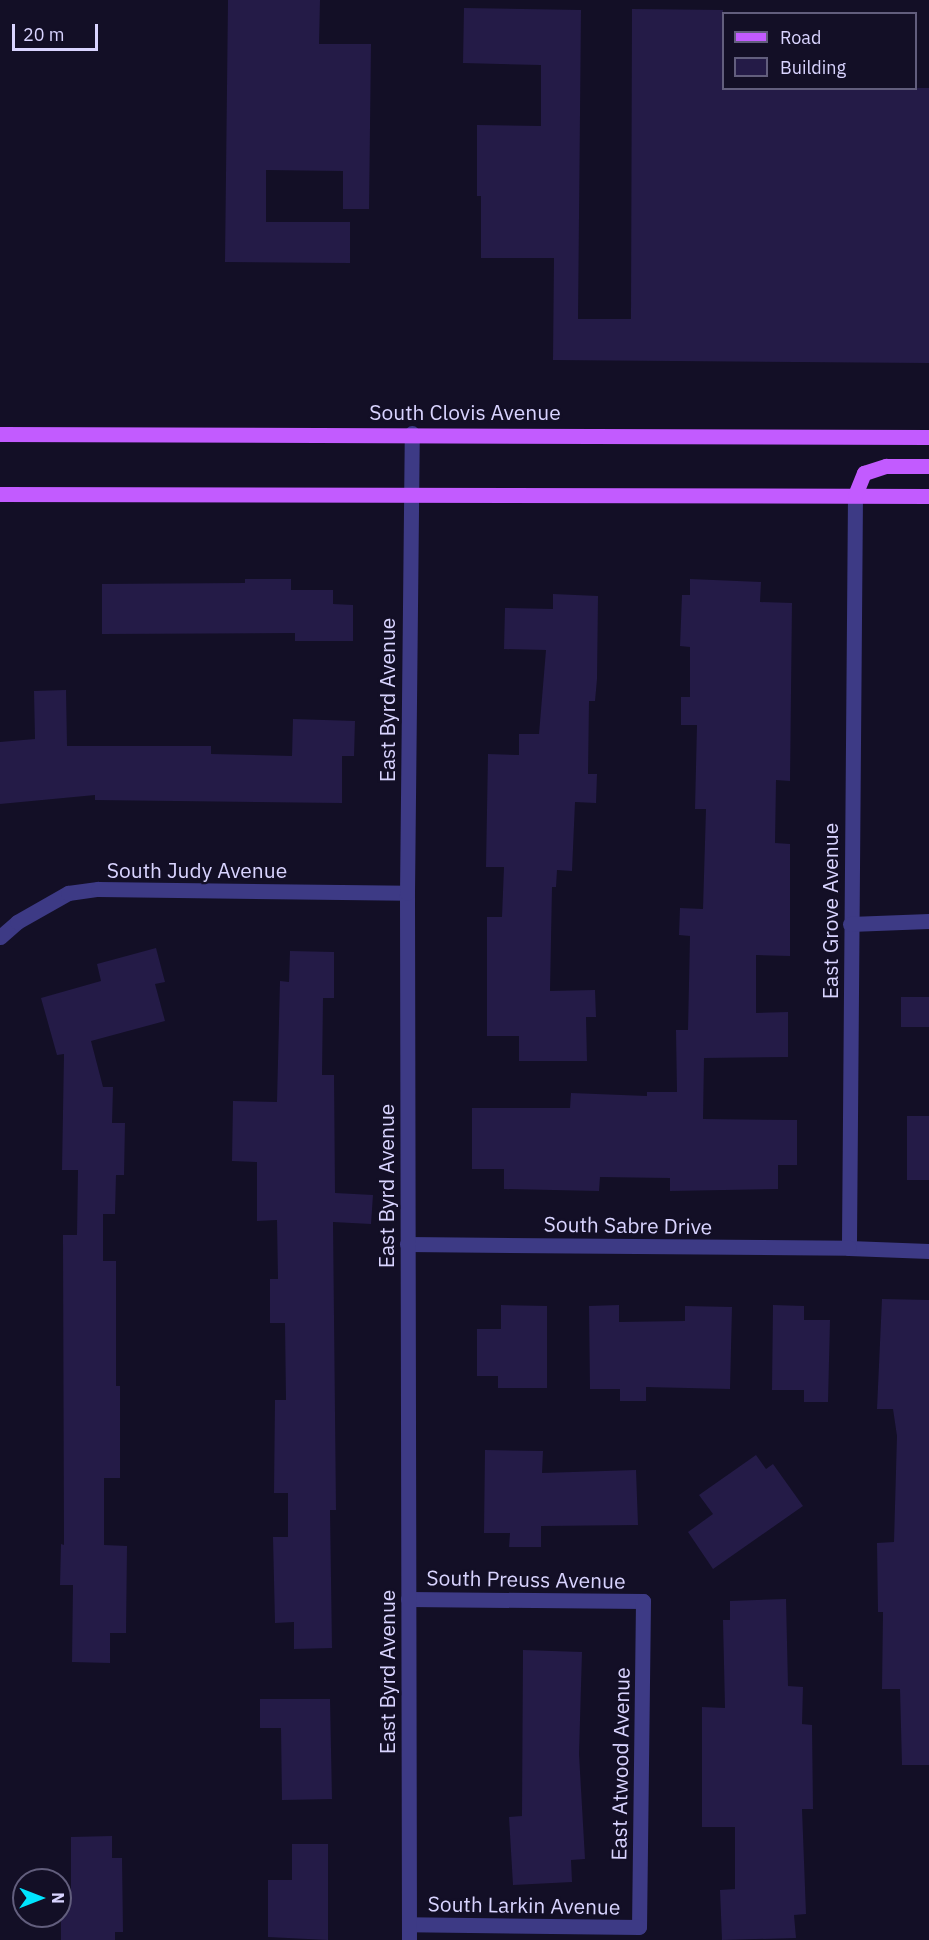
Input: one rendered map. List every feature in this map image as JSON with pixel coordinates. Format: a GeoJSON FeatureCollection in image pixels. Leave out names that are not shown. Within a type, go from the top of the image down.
{"type":"FeatureCollection","features":[{"type":"Feature","properties":{"kind":"main road","name":"South Clovis Avenue"},"geometry":{"type":"LineString","coordinates":[[0,434],[412,433],[929,437]]}},
{"type":"Feature","properties":{"kind":"main road"},"geometry":{"type":"LineString","coordinates":[[855,495],[860,477],[873,470],[929,466]]}},
{"type":"Feature","properties":{"kind":"main road"},"geometry":{"type":"LineString","coordinates":[[0,494],[929,496]]}},
{"type":"Feature","properties":{"kind":"street","name":"East Byrd Avenue"},"geometry":{"type":"LineString","coordinates":[[409,1940],[407,892],[409,494],[412,433]]}},
{"type":"Feature","properties":{"kind":"street","name":"East Grove Avenue"},"geometry":{"type":"LineString","coordinates":[[849,1248],[855,495]]}},
{"type":"Feature","properties":{"kind":"street","name":"South Judy Avenue"},"geometry":{"type":"LineString","coordinates":[[0,937],[17,922],[68,893],[88,891],[407,892]]}},
{"type":"Feature","properties":{"kind":"street"},"geometry":{"type":"LineString","coordinates":[[850,924],[929,921]]}},
{"type":"Feature","properties":{"kind":"street","name":"South Sabre Drive"},"geometry":{"type":"LineString","coordinates":[[407,1244],[849,1248]]}},
{"type":"Feature","properties":{"kind":"street"},"geometry":{"type":"LineString","coordinates":[[849,1248],[929,1251]]}},
{"type":"Feature","properties":{"kind":"street","name":"South Preuss Avenue"},"geometry":{"type":"LineString","coordinates":[[408,1599],[643,1601]]}},
{"type":"Feature","properties":{"kind":"street","name":"East Atwood Avenue"},"geometry":{"type":"LineString","coordinates":[[639,1927],[643,1601]]}},
{"type":"Feature","properties":{"kind":"street","name":"South Larkin Avenue"},"geometry":{"type":"LineString","coordinates":[[409,1924],[639,1927]]}},
{"type":"Feature","properties":{"kind":"building"},"geometry":{"type":"Polygon","coordinates":[[[228,0],[320,0],[319,44],[371,44],[369,209],[343,209],[343,171],[266,170],[266,222],[350,222],[350,263],[225,262],[228,0]]]}},
{"type":"Feature","properties":{"kind":"building"},"geometry":{"type":"Polygon","coordinates":[[[464,8],[581,10],[578,319],[631,319],[632,9],[723,10],[722,90],[917,90],[917,88],[929,88],[929,363],[553,360],[554,258],[481,258],[481,196],[477,196],[477,125],[541,126],[541,65],[463,63],[464,8]]]}},
{"type":"Feature","properties":{"kind":"building"},"geometry":{"type":"Polygon","coordinates":[[[245,579],[291,579],[291,590],[333,590],[333,604],[353,605],[353,641],[295,641],[295,633],[102,634],[102,584],[245,583],[245,579]]]}},
{"type":"Feature","properties":{"kind":"building"},"geometry":{"type":"Polygon","coordinates":[[[690,579],[761,582],[760,602],[792,603],[790,781],[776,780],[775,843],[790,844],[790,956],[756,955],[756,1013],[788,1012],[788,1057],[704,1058],[703,1119],[797,1120],[797,1165],[778,1165],[778,1189],[670,1191],[670,1178],[600,1177],[599,1191],[504,1189],[504,1169],[472,1169],[472,1108],[570,1108],[571,1093],[647,1096],[647,1092],[677,1092],[676,1030],[688,1030],[690,936],[679,935],[680,908],[703,909],[706,809],[695,809],[697,725],[681,725],[681,697],[690,697],[690,647],[680,646],[682,595],[690,595],[690,579]]]}},
{"type":"Feature","properties":{"kind":"building"},"geometry":{"type":"Polygon","coordinates":[[[553,594],[598,596],[597,679],[595,701],[589,701],[588,774],[597,774],[596,803],[575,802],[572,871],[557,870],[556,887],[552,887],[550,991],[595,990],[596,1017],[586,1017],[587,1061],[519,1061],[519,1036],[487,1036],[487,917],[502,917],[504,867],[486,867],[488,754],[519,755],[519,734],[539,734],[546,650],[504,649],[505,608],[553,609],[553,594]]]}},
{"type":"Feature","properties":{"kind":"building"},"geometry":{"type":"Polygon","coordinates":[[[66,690],[67,746],[211,746],[211,754],[292,756],[293,719],[355,721],[354,756],[342,756],[342,803],[95,800],[95,795],[0,804],[0,742],[35,739],[34,691],[66,690]]]}},
{"type":"Feature","properties":{"kind":"building"},"geometry":{"type":"Polygon","coordinates":[[[156,948],[165,982],[155,984],[165,1021],[91,1041],[103,1087],[113,1087],[112,1123],[125,1123],[124,1175],[116,1175],[115,1214],[103,1214],[103,1261],[116,1261],[116,1386],[120,1386],[120,1478],[104,1478],[104,1545],[127,1546],[126,1633],[110,1633],[110,1663],[72,1662],[73,1585],[60,1585],[61,1544],[64,1545],[63,1235],[77,1235],[78,1170],[62,1170],[64,1054],[57,1055],[41,998],[101,981],[97,964],[156,948]]]}},
{"type":"Feature","properties":{"kind":"building"},"geometry":{"type":"Polygon","coordinates":[[[290,951],[334,952],[334,998],[323,998],[322,1075],[334,1075],[335,1193],[373,1195],[371,1224],[333,1222],[336,1510],[330,1510],[332,1648],[294,1649],[294,1622],[275,1623],[273,1537],[288,1537],[288,1493],[274,1493],[275,1400],[286,1400],[285,1323],[270,1323],[270,1279],[278,1279],[277,1220],[257,1221],[257,1162],[232,1161],[233,1101],[277,1102],[280,981],[289,982],[290,951]]]}},
{"type":"Feature","properties":{"kind":"building"},"geometry":{"type":"Polygon","coordinates":[[[901,997],[929,997],[929,1027],[901,1027],[901,997]]]}},
{"type":"Feature","properties":{"kind":"building"},"geometry":{"type":"Polygon","coordinates":[[[907,1116],[929,1116],[929,1180],[907,1180],[907,1116]]]}},
{"type":"Feature","properties":{"kind":"building"},"geometry":{"type":"Polygon","coordinates":[[[882,1299],[929,1300],[929,1765],[902,1765],[900,1689],[882,1689],[883,1612],[878,1612],[877,1543],[894,1542],[897,1436],[893,1409],[877,1409],[882,1299]]]}},
{"type":"Feature","properties":{"kind":"building"},"geometry":{"type":"Polygon","coordinates":[[[501,1305],[547,1306],[547,1388],[498,1388],[498,1376],[477,1376],[477,1329],[501,1329],[501,1305]]]}},
{"type":"Feature","properties":{"kind":"building"},"geometry":{"type":"Polygon","coordinates":[[[619,1305],[619,1322],[685,1321],[685,1306],[732,1307],[730,1389],[646,1387],[646,1401],[620,1401],[620,1389],[590,1389],[589,1306],[619,1305]]]}},
{"type":"Feature","properties":{"kind":"building"},"geometry":{"type":"Polygon","coordinates":[[[773,1305],[804,1306],[804,1320],[830,1320],[828,1402],[804,1402],[804,1390],[772,1390],[773,1305]]]}},
{"type":"Feature","properties":{"kind":"building"},"geometry":{"type":"Polygon","coordinates":[[[485,1450],[543,1451],[542,1473],[636,1470],[638,1525],[541,1526],[541,1547],[509,1547],[510,1533],[484,1533],[485,1450]]]}},
{"type":"Feature","properties":{"kind":"building"},"geometry":{"type":"Polygon","coordinates":[[[756,1455],[766,1469],[773,1464],[803,1506],[713,1569],[688,1532],[713,1514],[699,1495],[756,1455]]]}},
{"type":"Feature","properties":{"kind":"building"},"geometry":{"type":"Polygon","coordinates":[[[786,1599],[788,1686],[803,1687],[802,1724],[812,1725],[813,1809],[802,1809],[806,1914],[794,1915],[796,1938],[722,1940],[720,1890],[735,1889],[735,1827],[702,1827],[702,1707],[725,1708],[723,1620],[730,1620],[730,1601],[786,1599]]]}},
{"type":"Feature","properties":{"kind":"building"},"geometry":{"type":"Polygon","coordinates":[[[523,1650],[582,1652],[579,1754],[585,1859],[571,1860],[572,1882],[513,1885],[509,1817],[522,1816],[523,1650]]]}},
{"type":"Feature","properties":{"kind":"building"},"geometry":{"type":"Polygon","coordinates":[[[260,1699],[330,1699],[332,1799],[282,1800],[281,1728],[260,1728],[260,1699]]]}},
{"type":"Feature","properties":{"kind":"building"},"geometry":{"type":"Polygon","coordinates":[[[112,1836],[112,1858],[122,1858],[123,1932],[115,1932],[115,1940],[61,1940],[61,1928],[72,1928],[71,1837],[112,1836]]]}},
{"type":"Feature","properties":{"kind":"building"},"geometry":{"type":"Polygon","coordinates":[[[292,1844],[328,1844],[328,1940],[268,1937],[268,1880],[292,1880],[292,1844]]]}}]}
